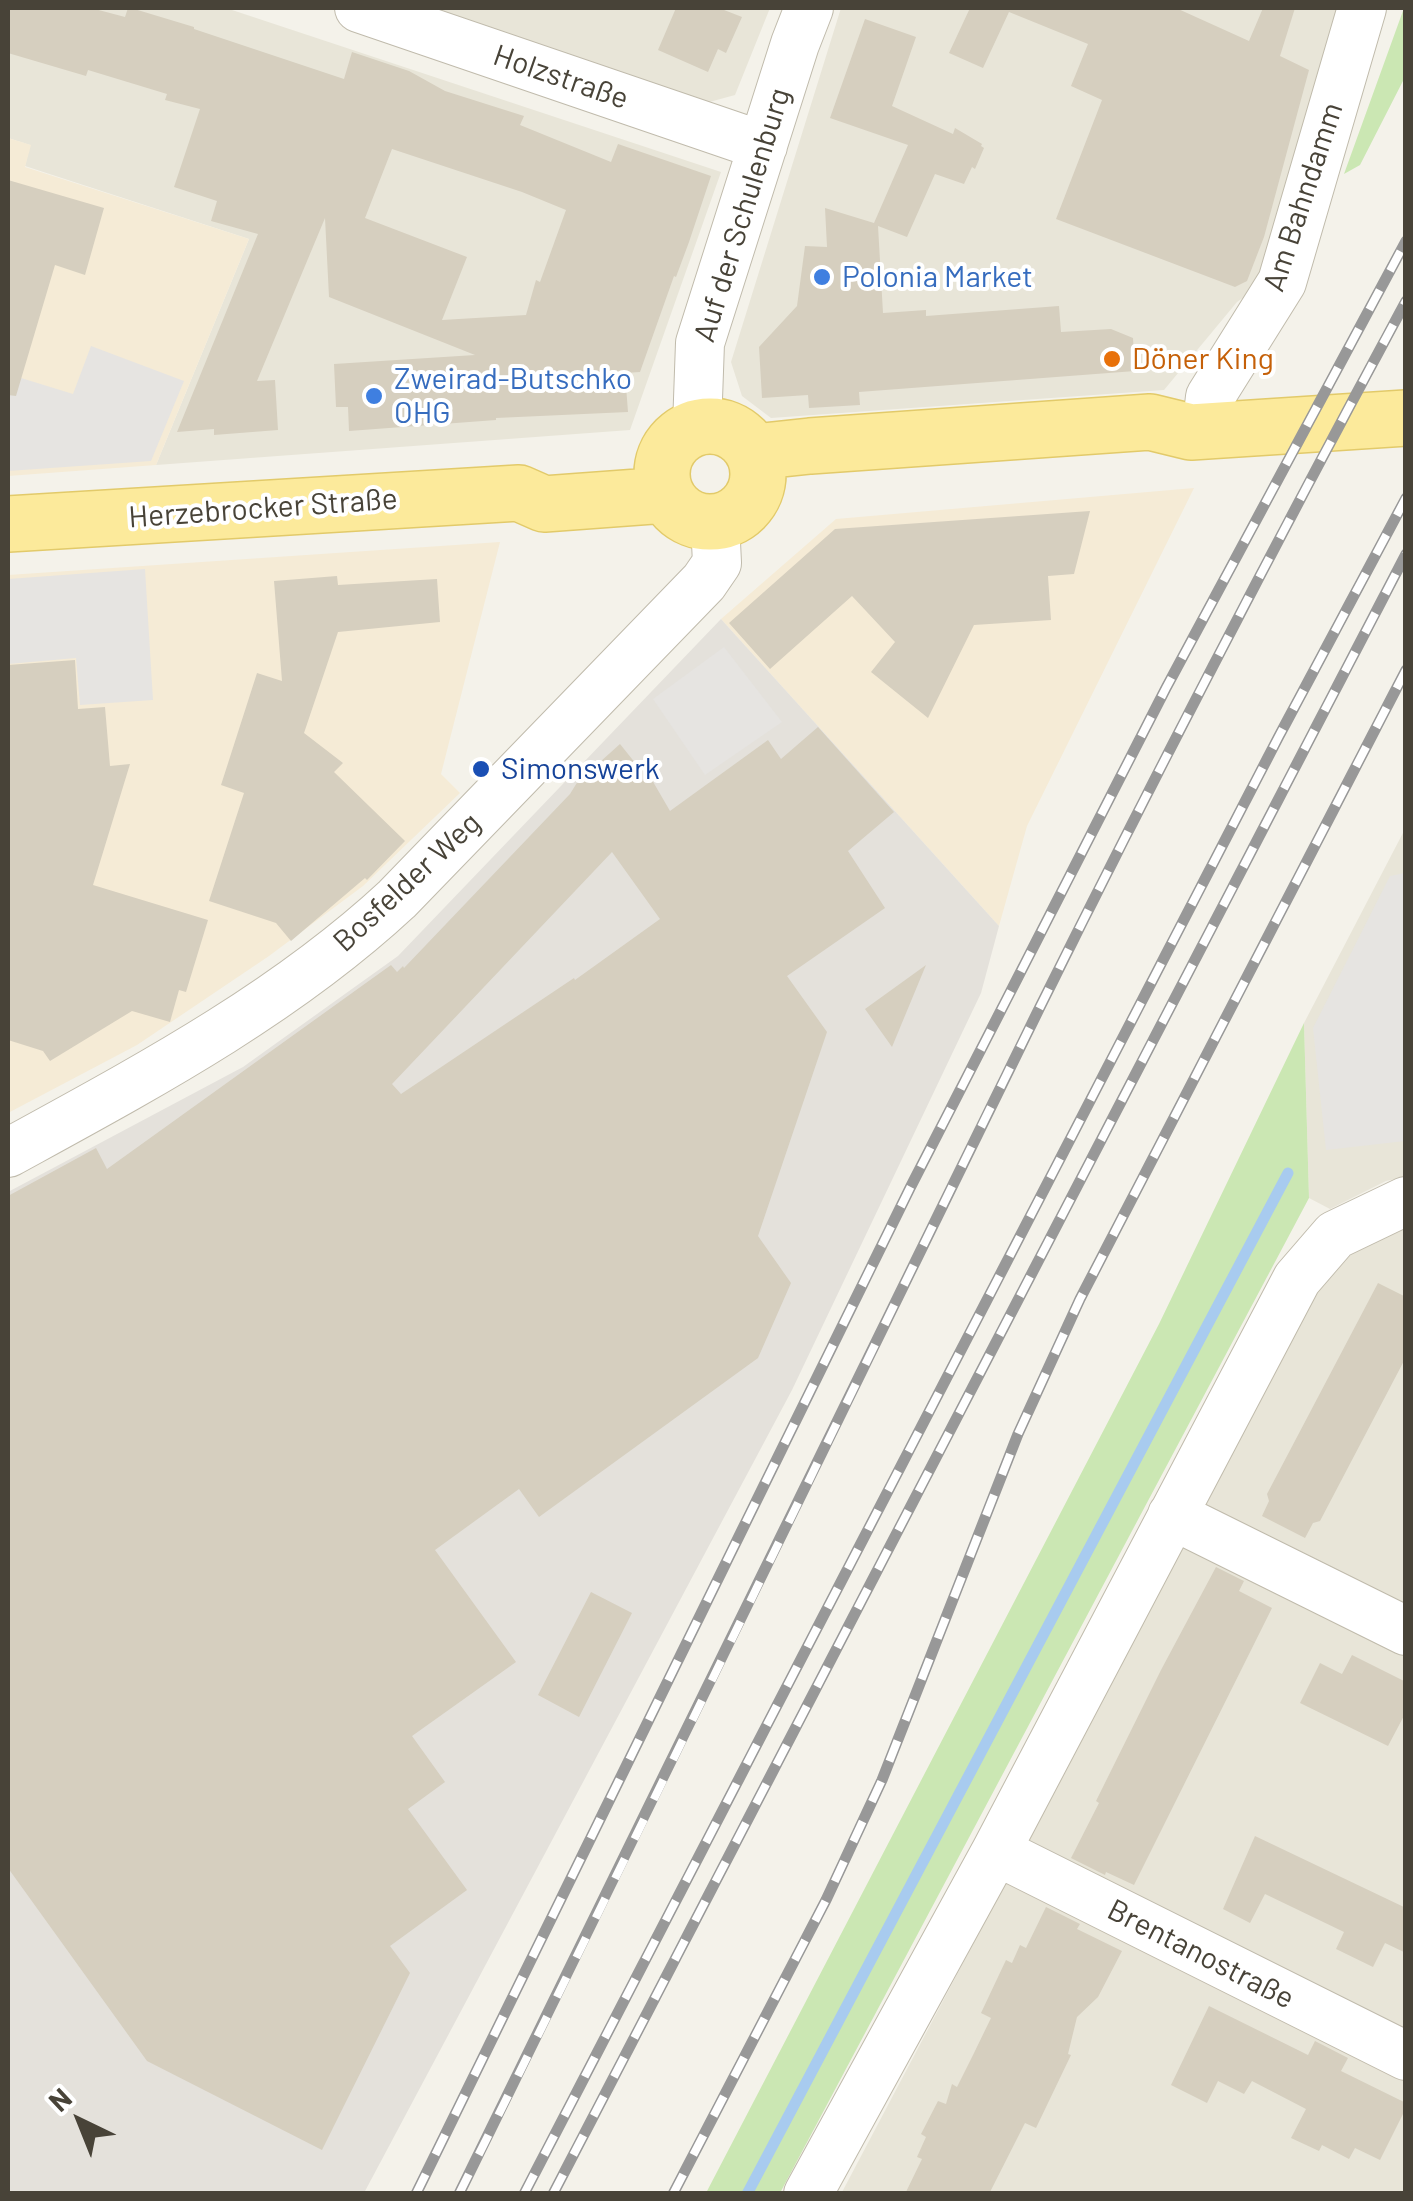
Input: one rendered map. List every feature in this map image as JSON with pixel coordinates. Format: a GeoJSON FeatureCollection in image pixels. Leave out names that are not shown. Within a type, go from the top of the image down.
{"type":"FeatureCollection","features":[{"type":"Feature","properties":{"kind":"main road"},"geometry":{"type":"LineString","coordinates":[[756,468],[1149,452],[1198,432],[1406,418]]}},
{"type":"Feature","properties":{"kind":"main road"},"geometry":{"type":"LineString","coordinates":[[720,425],[740,434],[756,468],[750,502],[735,516],[715,522],[695,520],[678,511],[675,461],[720,425]]}},
{"type":"Feature","properties":{"kind":"main road","name":"Herzebrocker Straße"},"geometry":{"type":"LineString","coordinates":[[8,524],[518,493],[544,475],[675,461]]}},
{"type":"Feature","properties":{"kind":"street","name":"Holzstraße"},"geometry":{"type":"LineString","coordinates":[[358,8],[763,146]]}},
{"type":"Feature","properties":{"kind":"street","name":"Auf der Schulenburg"},"geometry":{"type":"LineString","coordinates":[[675,461],[700,342],[809,8]]}},
{"type":"Feature","properties":{"kind":"street","name":"Am Bahndamm"},"geometry":{"type":"LineString","coordinates":[[1198,432],[1210,397],[1282,282],[1362,8]]}},
{"type":"Feature","properties":{"kind":"street","name":"Bosfelder Weg"},"geometry":{"type":"LineString","coordinates":[[8,1153],[167,1066],[290,985],[366,928],[704,582],[717,563],[715,522]]}},
{"type":"Feature","properties":{"kind":"street"},"geometry":{"type":"LineString","coordinates":[[808,2194],[996,1852],[1297,1279],[1335,1235],[1406,1200]]}},
{"type":"Feature","properties":{"kind":"street"},"geometry":{"type":"LineString","coordinates":[[1172,1514],[1406,1631]]}},
{"type":"Feature","properties":{"kind":"street","name":"Brentanostraße"},"geometry":{"type":"LineString","coordinates":[[996,1852],[1406,2056]]}},
{"type":"Feature","properties":{"kind":"shaded area"},"geometry":{"type":"Polygon","coordinates":[[[8,8],[226,8],[721,172],[630,430],[156,465],[249,239],[25,166],[30,145],[8,138],[8,8]]]}},
{"type":"Feature","properties":{"kind":"shaded area"},"geometry":{"type":"Polygon","coordinates":[[[432,8],[770,8],[735,95],[702,104],[432,8]]]}},
{"type":"Feature","properties":{"kind":"shaded area"},"geometry":{"type":"Polygon","coordinates":[[[841,8],[1337,8],[1258,287],[1237,302],[1164,390],[771,418],[742,396],[731,362],[841,8]]]}},
{"type":"Feature","properties":{"kind":"shaded area"},"geometry":{"type":"Polygon","coordinates":[[[8,138],[31,145],[25,167],[249,239],[156,465],[8,476],[8,138]]]}},
{"type":"Feature","properties":{"kind":"shaded area"},"geometry":{"type":"Polygon","coordinates":[[[91,346],[184,381],[151,461],[8,471],[8,374],[73,394],[91,346]]]}},
{"type":"Feature","properties":{"kind":"shaded area"},"geometry":{"type":"Polygon","coordinates":[[[1194,488],[1027,826],[999,926],[721,619],[836,519],[1194,488]]]}},
{"type":"Feature","properties":{"kind":"shaded area"},"geometry":{"type":"Polygon","coordinates":[[[500,542],[441,774],[460,793],[363,886],[269,956],[137,1045],[8,1113],[8,575],[500,542]]]}},
{"type":"Feature","properties":{"kind":"shaded area"},"geometry":{"type":"Polygon","coordinates":[[[145,569],[153,700],[80,705],[76,658],[8,664],[8,579],[145,569]]]}},
{"type":"Feature","properties":{"kind":"shaded area"},"geometry":{"type":"Polygon","coordinates":[[[721,619],[999,926],[981,993],[792,1390],[364,2193],[8,2194],[8,1192],[243,1067],[398,956],[721,619]]]}},
{"type":"Feature","properties":{"kind":"shaded area"},"geometry":{"type":"Polygon","coordinates":[[[724,647],[782,722],[705,775],[653,699],[724,647]]]}},
{"type":"Feature","properties":{"kind":"shaded area"},"geometry":{"type":"Polygon","coordinates":[[[1405,829],[1405,1177],[1386,1181],[1330,1209],[1309,1198],[1304,1023],[1405,829]]]}},
{"type":"Feature","properties":{"kind":"shaded area"},"geometry":{"type":"Polygon","coordinates":[[[1405,873],[1405,1141],[1326,1150],[1313,1028],[1390,876],[1405,873]]]}},
{"type":"Feature","properties":{"kind":"shaded area"},"geometry":{"type":"Polygon","coordinates":[[[1405,1225],[1405,2193],[841,2194],[1317,1293],[1351,1254],[1405,1225]]]}},
{"type":"Feature","properties":{"kind":"green space"},"geometry":{"type":"Polygon","coordinates":[[[1404,8],[1405,77],[1360,165],[1344,174],[1404,8]]]}},
{"type":"Feature","properties":{"kind":"green space"},"geometry":{"type":"Polygon","coordinates":[[[1304,1023],[1309,1198],[780,2193],[706,2193],[1159,1324],[1304,1023]]]}},
{"type":"Feature","properties":{"kind":"building"},"geometry":{"type":"Polygon","coordinates":[[[8,8],[91,8],[125,17],[131,8],[344,79],[352,52],[409,71],[445,91],[524,116],[520,125],[611,162],[618,144],[711,176],[640,372],[625,373],[628,412],[349,431],[348,407],[336,407],[334,364],[475,355],[329,297],[325,218],[257,381],[275,380],[278,430],[214,435],[214,429],[177,432],[258,234],[211,221],[217,201],[174,187],[200,109],[165,100],[167,94],[88,70],[86,76],[8,53],[8,8]],[[392,149],[365,218],[467,257],[442,320],[526,315],[536,280],[540,282],[566,210],[392,149]]]}},
{"type":"Feature","properties":{"kind":"building"},"geometry":{"type":"Polygon","coordinates":[[[676,8],[719,8],[742,17],[726,53],[718,49],[708,72],[658,50],[676,8]]]}},
{"type":"Feature","properties":{"kind":"building"},"geometry":{"type":"Polygon","coordinates":[[[970,8],[1176,8],[1249,41],[1263,8],[1295,8],[1280,56],[1309,70],[1264,237],[1247,281],[1235,287],[1056,219],[1102,100],[1071,86],[1088,44],[1009,12],[983,68],[949,53],[970,8]]]}},
{"type":"Feature","properties":{"kind":"building"},"geometry":{"type":"Polygon","coordinates":[[[865,19],[916,37],[892,106],[953,134],[955,128],[984,148],[964,184],[935,174],[907,237],[878,226],[883,313],[926,310],[926,316],[1059,306],[1061,332],[1111,329],[1133,338],[1135,371],[859,392],[860,405],[809,408],[808,395],[762,398],[759,347],[797,306],[805,246],[827,247],[825,208],[874,223],[908,145],[830,118],[865,19]]]}},
{"type":"Feature","properties":{"kind":"building"},"geometry":{"type":"Polygon","coordinates":[[[8,180],[104,208],[85,275],[55,265],[16,396],[8,395],[8,180]]]}},
{"type":"Feature","properties":{"kind":"building"},"geometry":{"type":"Polygon","coordinates":[[[1090,511],[1074,574],[1048,576],[1051,620],[974,625],[928,718],[871,672],[895,642],[852,596],[770,669],[729,623],[835,529],[1090,511]]]}},
{"type":"Feature","properties":{"kind":"building"},"geometry":{"type":"Polygon","coordinates":[[[337,576],[338,585],[437,579],[440,622],[338,632],[304,733],[343,763],[334,772],[405,841],[367,880],[291,941],[276,923],[209,901],[244,793],[221,785],[257,673],[282,681],[274,581],[337,576]]]}},
{"type":"Feature","properties":{"kind":"building"},"geometry":{"type":"Polygon","coordinates":[[[75,660],[78,709],[105,707],[110,766],[130,764],[93,885],[208,920],[186,992],[179,990],[170,1022],[132,1011],[50,1061],[43,1051],[8,1040],[8,665],[75,660]]]}},
{"type":"Feature","properties":{"kind":"building"},"geometry":{"type":"Polygon","coordinates":[[[818,727],[894,812],[848,851],[885,908],[787,976],[827,1032],[758,1236],[791,1283],[758,1358],[539,1517],[519,1489],[435,1550],[516,1662],[412,1736],[445,1782],[408,1809],[467,1890],[390,1946],[410,1973],[322,2150],[147,2061],[8,1868],[8,1196],[96,1148],[107,1169],[391,965],[397,972],[404,968],[570,794],[583,773],[620,744],[652,780],[670,811],[768,740],[781,759],[818,727]],[[612,852],[392,1084],[401,1094],[660,919],[612,852]]]}},
{"type":"Feature","properties":{"kind":"building"},"geometry":{"type":"Polygon","coordinates":[[[926,965],[892,1047],[865,1009],[926,965]]]}},
{"type":"Feature","properties":{"kind":"building"},"geometry":{"type":"Polygon","coordinates":[[[1378,1283],[1406,1297],[1406,1357],[1320,1521],[1313,1523],[1305,1538],[1262,1516],[1269,1501],[1267,1494],[1378,1283]]]}},
{"type":"Feature","properties":{"kind":"building"},"geometry":{"type":"Polygon","coordinates":[[[1216,1567],[1244,1581],[1239,1591],[1272,1608],[1134,1885],[1071,1858],[1161,1670],[1216,1567]]]}},
{"type":"Feature","properties":{"kind":"building"},"geometry":{"type":"Polygon","coordinates":[[[591,1592],[632,1613],[579,1717],[538,1695],[591,1592]]]}},
{"type":"Feature","properties":{"kind":"building"},"geometry":{"type":"Polygon","coordinates":[[[1352,1655],[1406,1682],[1406,1712],[1388,1746],[1300,1703],[1320,1663],[1342,1674],[1352,1655]]]}},
{"type":"Feature","properties":{"kind":"building"},"geometry":{"type":"Polygon","coordinates":[[[1255,1836],[1406,1908],[1406,1953],[1385,1943],[1373,1967],[1336,1949],[1344,1932],[1265,1894],[1250,1923],[1223,1909],[1255,1836]]]}},
{"type":"Feature","properties":{"kind":"building"},"geometry":{"type":"Polygon","coordinates":[[[1046,1907],[1080,1924],[1077,1929],[1122,1951],[1098,1997],[1077,2017],[1068,2054],[1071,2055],[1036,2128],[1025,2123],[989,2194],[905,2194],[922,2159],[917,2157],[926,2137],[921,2134],[938,2101],[946,2104],[952,2084],[957,2087],[991,2018],[981,2013],[1006,1960],[1012,1963],[1020,1945],[1026,1948],[1046,1907]]]}},
{"type":"Feature","properties":{"kind":"building"},"geometry":{"type":"Polygon","coordinates":[[[1209,2006],[1308,2055],[1315,2041],[1348,2058],[1341,2071],[1406,2103],[1380,2160],[1355,2148],[1349,2159],[1322,2145],[1319,2151],[1291,2138],[1306,2109],[1252,2081],[1244,2094],[1218,2081],[1207,2103],[1171,2085],[1209,2006]]]}},
{"type":"Feature","properties":{"kind":"waterway"},"geometry":{"type":"LineString","coordinates":[[747,2194],[1288,1173]]}},
{"type":"Feature","properties":{"kind":"railway"},"geometry":{"type":"LineString","coordinates":[[416,2194],[910,1188],[1166,688],[1406,241]]}},
{"type":"Feature","properties":{"kind":"railway"},"geometry":{"type":"LineString","coordinates":[[459,2194],[1083,920],[1406,301]]}},
{"type":"Feature","properties":{"kind":"railway"},"geometry":{"type":"LineString","coordinates":[[524,2194],[1406,498]]}},
{"type":"Feature","properties":{"kind":"railway"},"geometry":{"type":"LineString","coordinates":[[553,2194],[1406,554]]}},
{"type":"Feature","properties":{"kind":"railway"},"geometry":{"type":"LineString","coordinates":[[673,2194],[826,1900],[882,1780],[1018,1434],[1080,1299],[1406,670]]}},
{"type":"Feature","properties":{"kind":"place","name":"Polonia Market"},"geometry":{"type":"Point","coordinates":[822,277]}},
{"type":"Feature","properties":{"kind":"place","name":"Döner King"},"geometry":{"type":"Point","coordinates":[1112,359]}},
{"type":"Feature","properties":{"kind":"place","name":"Zweirad-Butschko OHG"},"geometry":{"type":"Point","coordinates":[374,396]}},
{"type":"Feature","properties":{"kind":"place","name":"Simonswerk"},"geometry":{"type":"Point","coordinates":[481,769]}}]}
